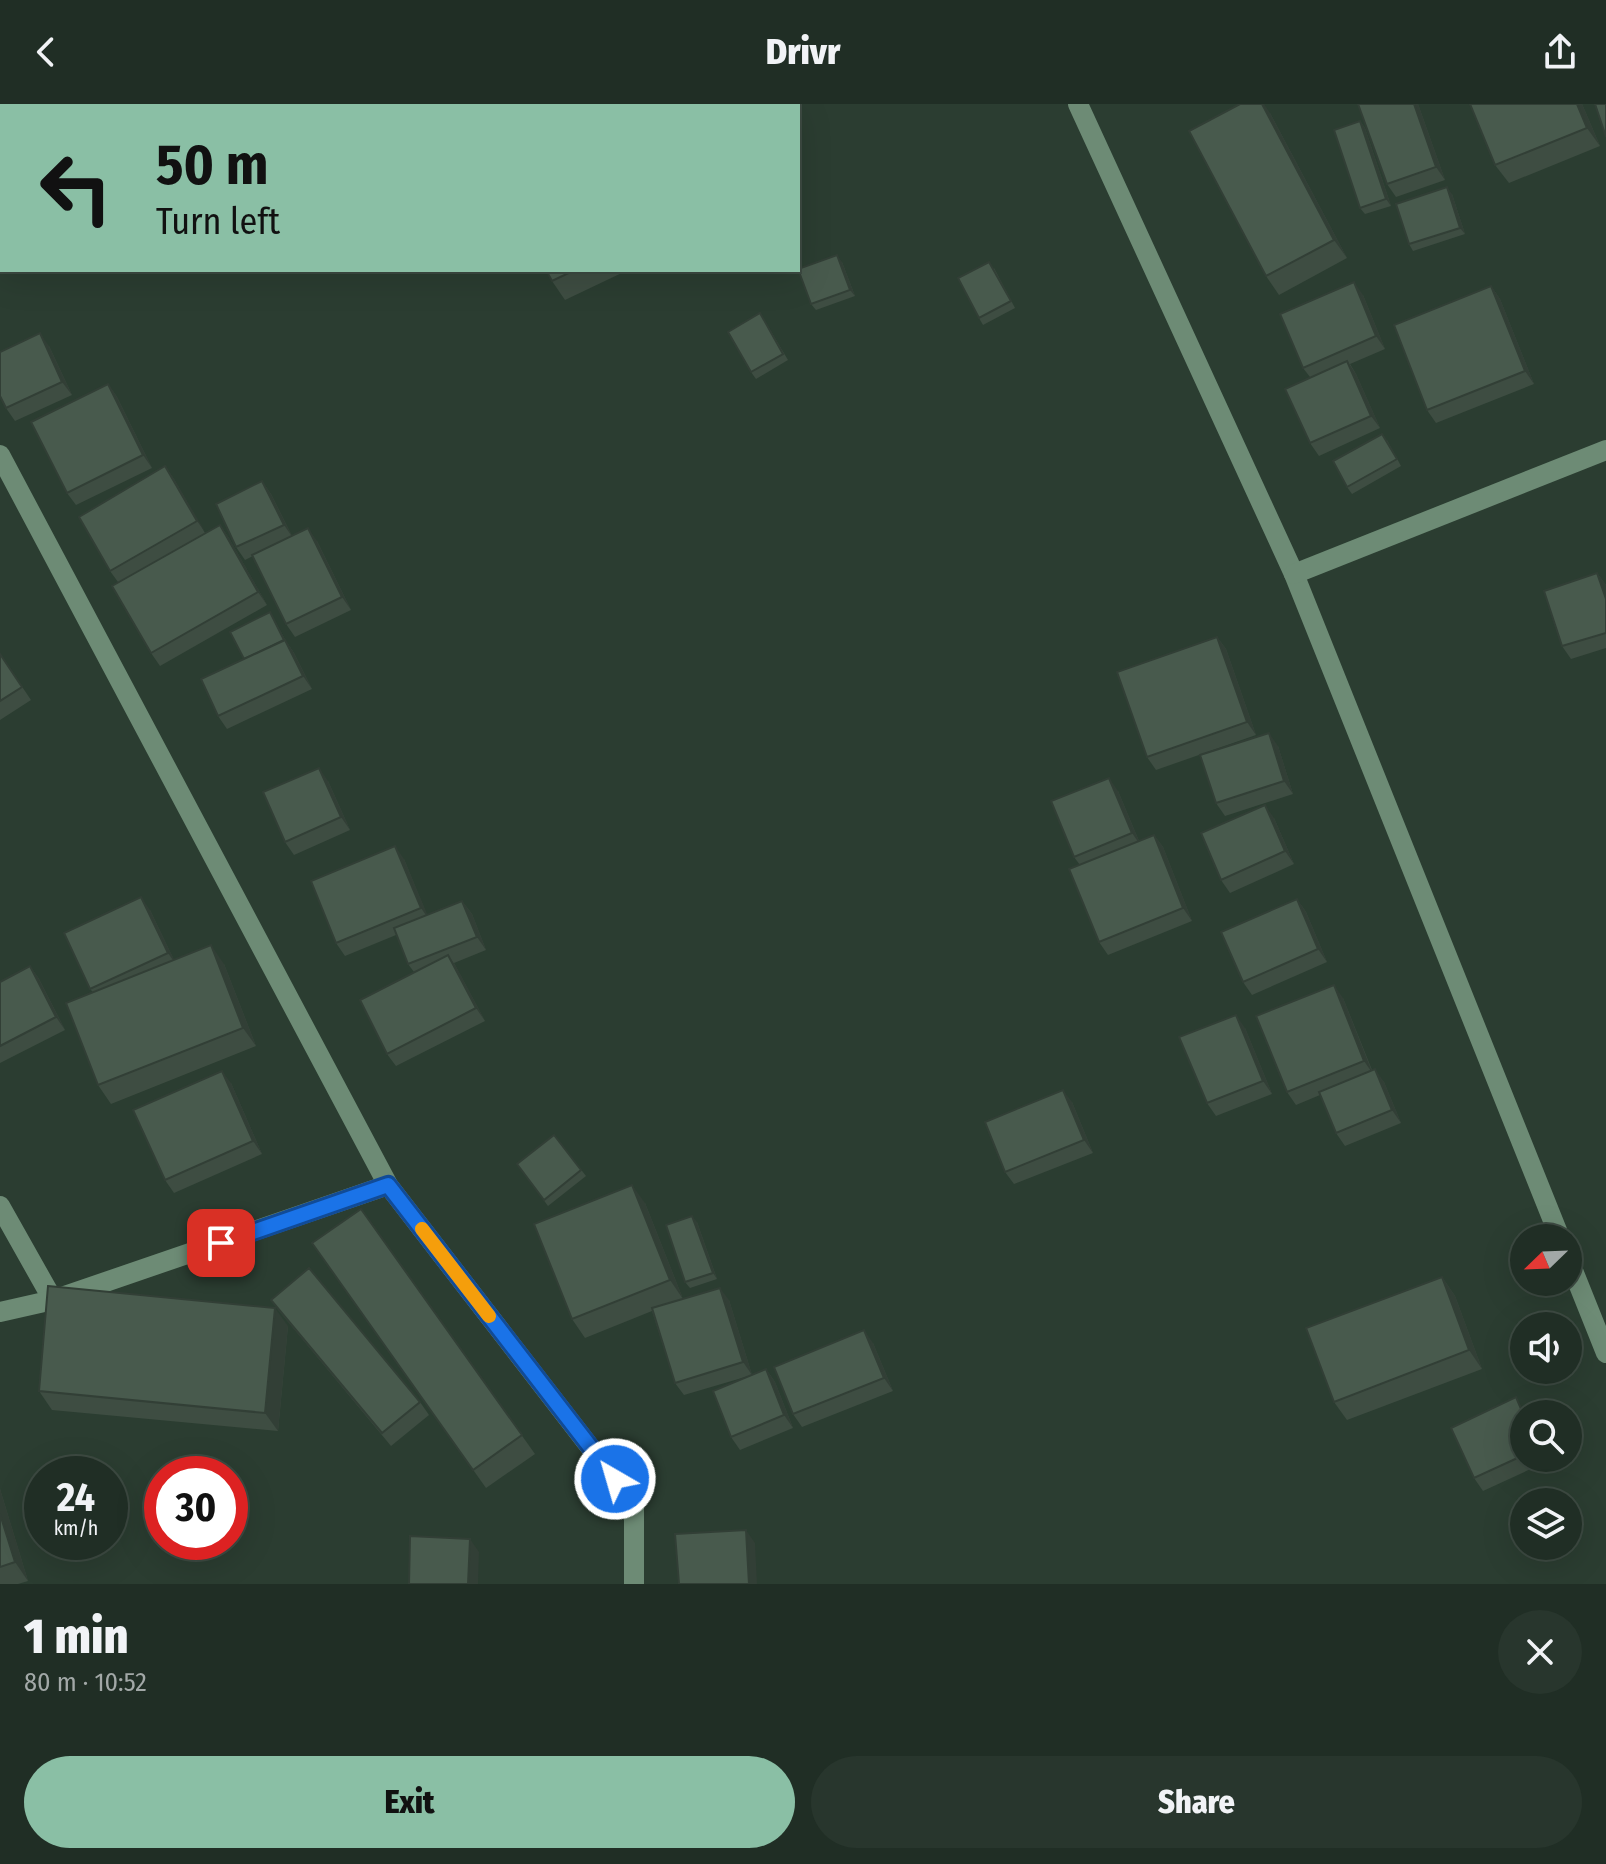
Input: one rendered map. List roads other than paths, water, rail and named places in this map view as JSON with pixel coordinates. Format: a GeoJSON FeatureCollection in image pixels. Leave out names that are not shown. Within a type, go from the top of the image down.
{"type":"FeatureCollection","features":[{"type":"Feature","properties":{"kind":"street"},"geometry":{"type":"LineString","coordinates":[[1078,104],[1294,574],[1554,1224]]}},
{"type":"Feature","properties":{"kind":"street"},"geometry":{"type":"LineString","coordinates":[[1294,574],[1606,450]]}},
{"type":"Feature","properties":{"kind":"street"},"geometry":{"type":"LineString","coordinates":[[0,455],[388,1185],[634,1504],[634,1584]]}},
{"type":"Feature","properties":{"kind":"street"},"geometry":{"type":"LineString","coordinates":[[0,1312],[53,1300],[388,1185]]}},
{"type":"Feature","properties":{"kind":"street"},"geometry":{"type":"LineString","coordinates":[[0,1206],[53,1300]]}},
{"type":"Feature","properties":{"kind":"street"},"geometry":{"type":"LineString","coordinates":[[1582,1293],[1606,1353]]}}]}
